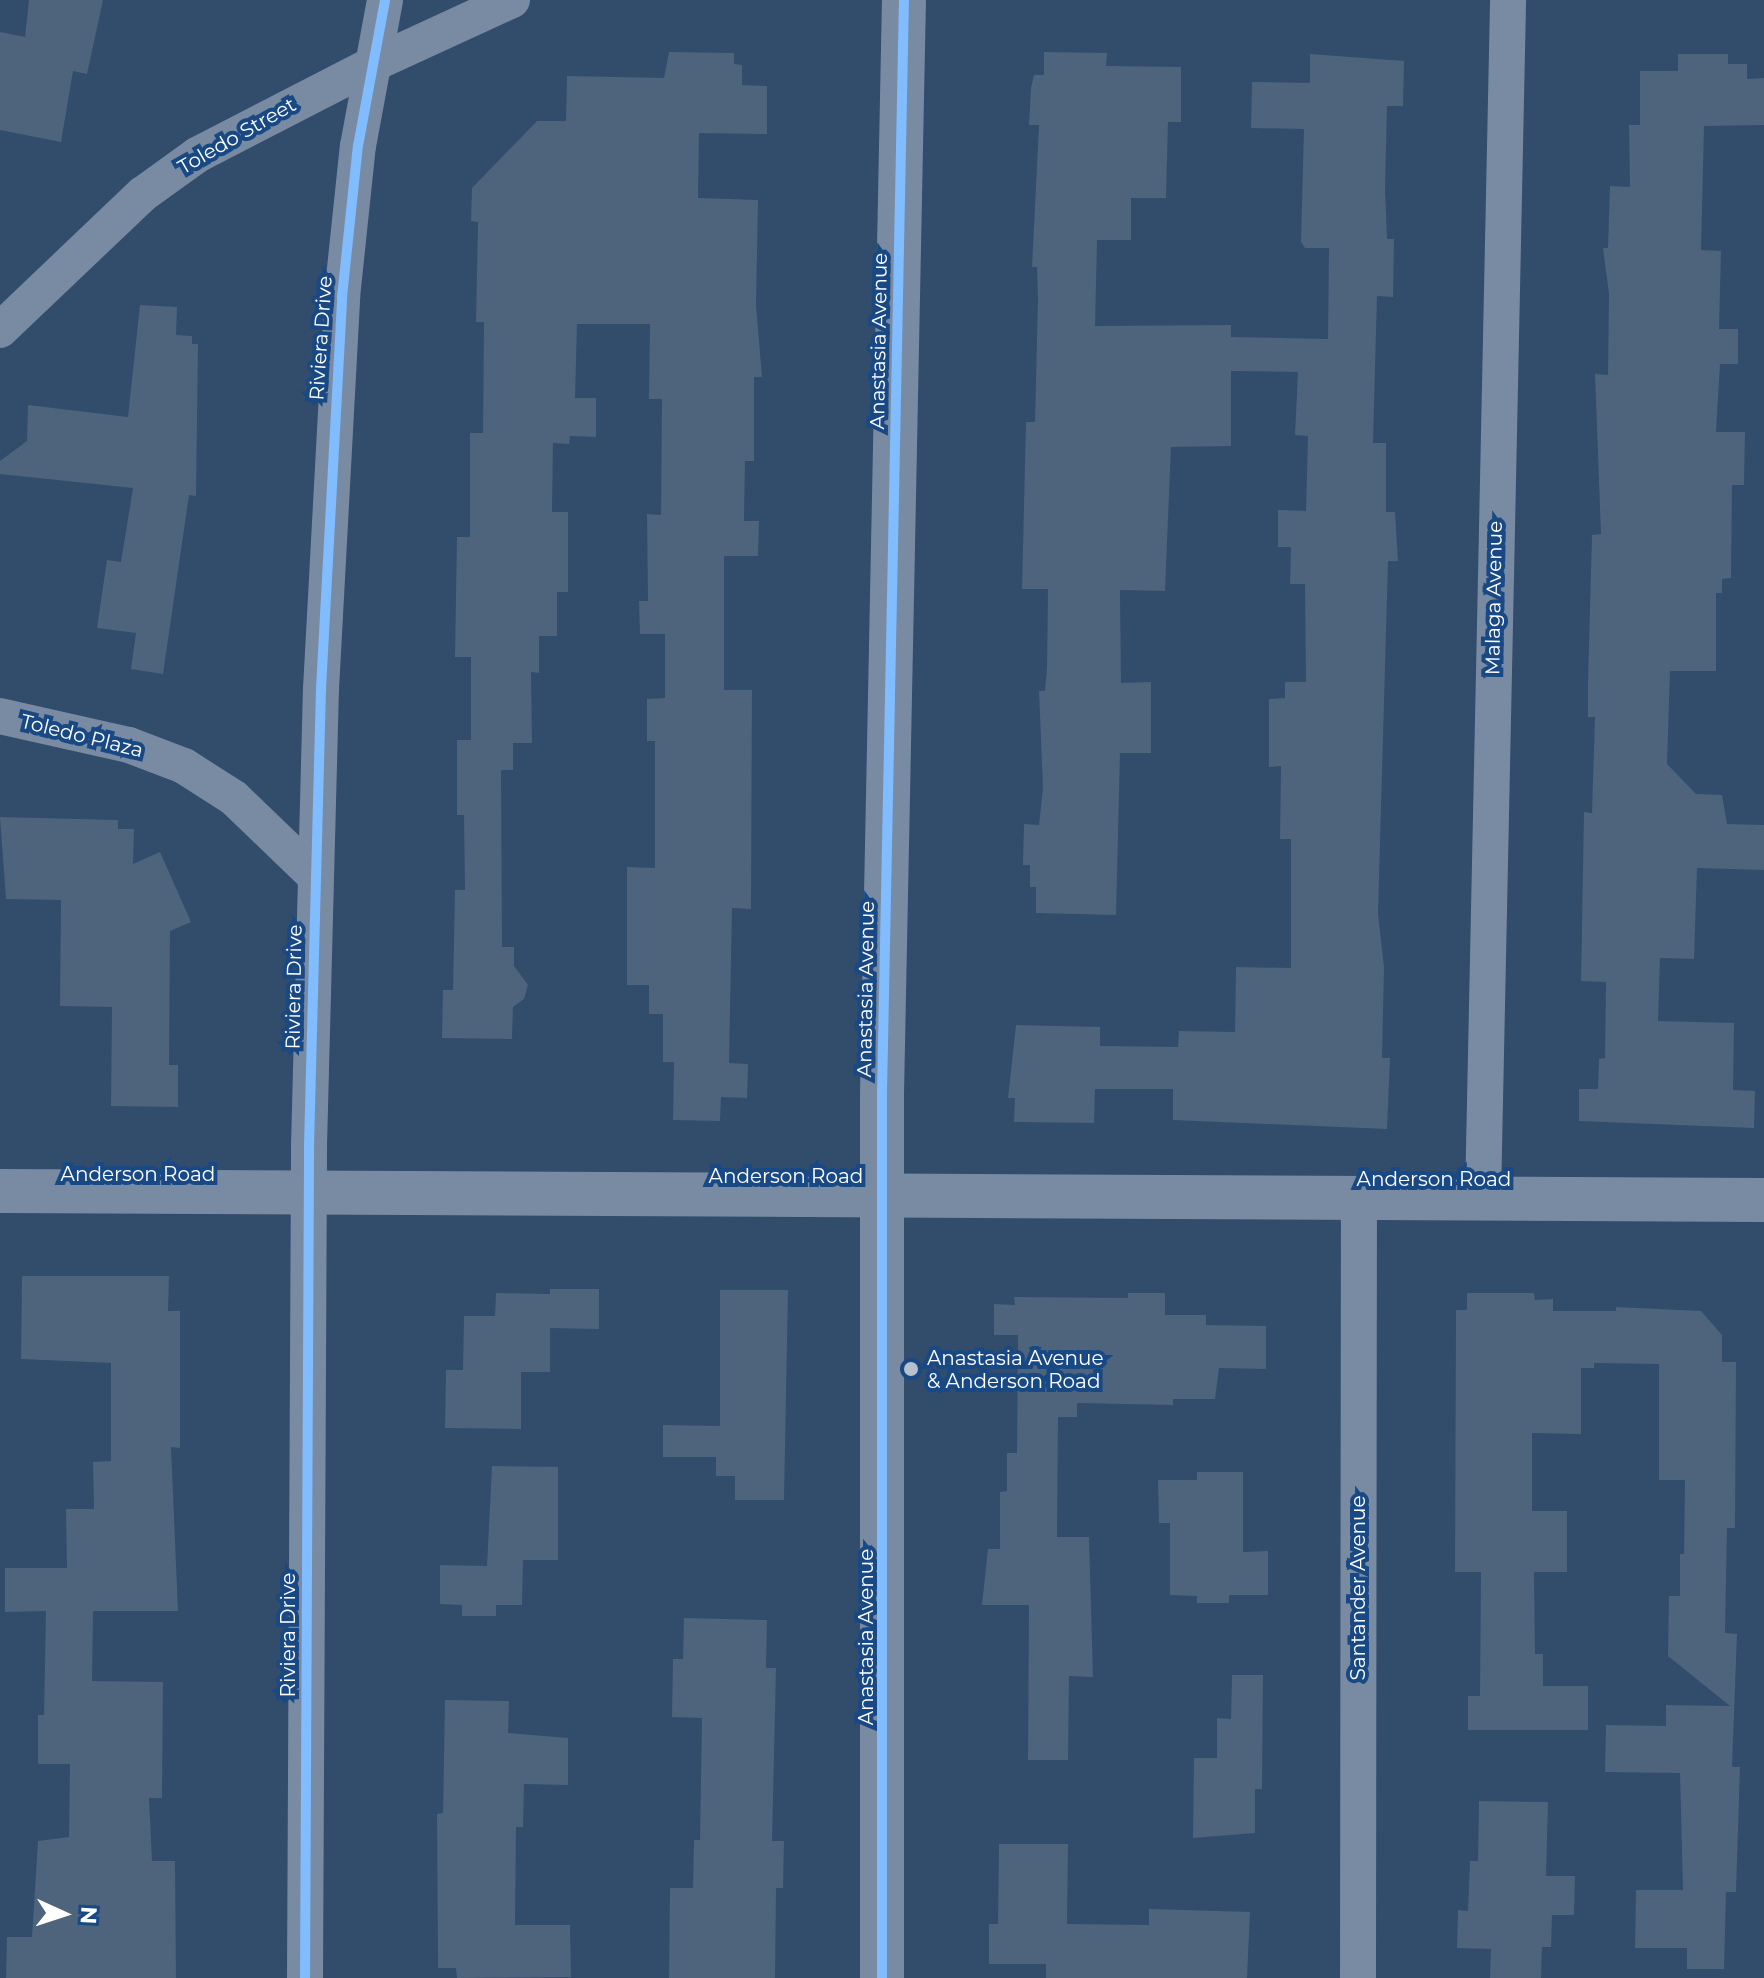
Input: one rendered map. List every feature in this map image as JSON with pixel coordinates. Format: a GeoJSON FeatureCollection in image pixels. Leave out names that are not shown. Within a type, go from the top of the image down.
{"type":"FeatureCollection","features":[{"type":"Feature","properties":{"kind":"street","name":"Riviera Drive"},"geometry":{"type":"LineString","coordinates":[[305,1978],[308,1193],[314,875],[340,326],[358,146],[385,0]]}},
{"type":"Feature","properties":{"kind":"street","name":"Toledo Street"},"geometry":{"type":"LineString","coordinates":[[0,330],[160,181],[226,137],[512,0]]}},
{"type":"Feature","properties":{"kind":"street","name":"Anastasia Avenue"},"geometry":{"type":"LineString","coordinates":[[882,1978],[883,1195],[904,0]]}},
{"type":"Feature","properties":{"kind":"street","name":"Malaga Avenue"},"geometry":{"type":"LineString","coordinates":[[1483,1197],[1508,0]]}},
{"type":"Feature","properties":{"kind":"street","name":"Toledo Plaza"},"geometry":{"type":"LineString","coordinates":[[0,716],[129,745],[184,766],[234,798],[314,875]]}},
{"type":"Feature","properties":{"kind":"street","name":"Anderson Road"},"geometry":{"type":"LineString","coordinates":[[0,1191],[1764,1200]]}},
{"type":"Feature","properties":{"kind":"street","name":"Santander Avenue"},"geometry":{"type":"LineString","coordinates":[[1358,1978],[1359,1197]]}},
{"type":"Feature","properties":{"kind":"building"},"geometry":{"type":"Polygon","coordinates":[[[29,0],[103,0],[87,74],[73,71],[61,142],[0,130],[0,32],[25,37],[29,0]]]}},
{"type":"Feature","properties":{"kind":"building"},"geometry":{"type":"Polygon","coordinates":[[[669,52],[734,53],[734,64],[742,65],[742,85],[767,86],[767,134],[699,133],[698,198],[758,200],[756,305],[762,377],[754,377],[754,461],[745,461],[744,521],[759,521],[758,556],[724,556],[724,690],[752,690],[751,909],[732,908],[729,1063],[748,1064],[747,1098],[721,1097],[720,1121],[673,1120],[674,1062],[663,1062],[663,1014],[649,1014],[649,985],[627,985],[627,867],[655,868],[655,741],[647,741],[647,699],[665,698],[665,634],[640,634],[639,601],[648,601],[647,514],[661,515],[662,399],[649,399],[650,324],[577,324],[575,398],[596,398],[596,437],[570,436],[569,444],[553,443],[552,512],[568,512],[568,592],[557,592],[557,636],[539,636],[539,673],[531,672],[532,743],[513,743],[513,770],[501,770],[502,947],[514,947],[514,966],[528,985],[524,999],[513,1007],[512,1039],[442,1038],[443,990],[453,990],[455,890],[465,890],[464,815],[457,815],[457,740],[471,740],[471,657],[455,657],[457,537],[470,537],[470,433],[483,433],[484,322],[476,322],[478,222],[471,221],[472,188],[537,121],[566,121],[567,76],[664,78],[669,52]]]}},
{"type":"Feature","properties":{"kind":"building"},"geometry":{"type":"Polygon","coordinates":[[[1044,52],[1107,53],[1106,66],[1181,67],[1181,122],[1168,122],[1166,198],[1131,198],[1131,240],[1097,240],[1095,326],[1231,325],[1231,337],[1328,339],[1329,248],[1305,248],[1301,242],[1304,129],[1251,128],[1252,82],[1310,83],[1310,54],[1404,61],[1403,106],[1387,106],[1385,188],[1387,239],[1394,239],[1393,297],[1377,296],[1373,443],[1386,443],[1386,512],[1395,512],[1398,561],[1388,561],[1378,914],[1384,967],[1382,1058],[1390,1058],[1387,1129],[1173,1120],[1173,1089],[1095,1089],[1094,1123],[1014,1122],[1015,1098],[1008,1098],[1016,1025],[1100,1027],[1100,1046],[1178,1047],[1179,1031],[1235,1032],[1236,967],[1291,968],[1291,839],[1280,839],[1281,766],[1269,767],[1269,699],[1285,698],[1285,682],[1306,682],[1305,584],[1290,584],[1291,547],[1278,547],[1278,510],[1306,511],[1308,436],[1295,435],[1298,372],[1231,371],[1231,446],[1171,447],[1165,591],[1120,590],[1121,683],[1151,682],[1151,753],[1120,753],[1116,915],[1036,913],[1036,887],[1030,887],[1030,865],[1023,865],[1024,824],[1039,825],[1043,788],[1039,691],[1045,691],[1048,589],[1022,589],[1026,422],[1035,422],[1038,298],[1037,267],[1032,267],[1039,125],[1029,125],[1031,88],[1034,75],[1044,75],[1044,52]]]}},
{"type":"Feature","properties":{"kind":"building"},"geometry":{"type":"Polygon","coordinates":[[[1678,54],[1728,54],[1728,64],[1747,64],[1747,79],[1764,78],[1764,125],[1704,126],[1701,250],[1721,251],[1719,329],[1738,329],[1738,364],[1720,364],[1716,432],[1745,432],[1744,485],[1732,485],[1731,578],[1722,579],[1722,593],[1716,593],[1716,671],[1670,671],[1667,764],[1696,794],[1722,795],[1727,824],[1764,825],[1764,870],[1697,868],[1694,959],[1660,958],[1658,1021],[1734,1023],[1733,1090],[1755,1091],[1754,1128],[1579,1121],[1579,1089],[1598,1089],[1599,1059],[1605,1058],[1606,982],[1581,981],[1584,812],[1592,813],[1595,717],[1588,717],[1592,535],[1601,534],[1595,374],[1608,375],[1609,294],[1603,248],[1608,248],[1610,186],[1630,187],[1629,125],[1640,125],[1640,71],[1678,71],[1678,54]]]}},
{"type":"Feature","properties":{"kind":"building"},"geometry":{"type":"Polygon","coordinates":[[[140,305],[177,307],[176,335],[192,336],[192,344],[198,344],[196,496],[189,495],[163,674],[131,669],[136,633],[97,628],[107,560],[121,562],[133,488],[0,474],[0,461],[27,441],[28,405],[128,417],[140,305]]]}},
{"type":"Feature","properties":{"kind":"building"},"geometry":{"type":"Polygon","coordinates":[[[0,817],[118,820],[118,829],[134,829],[133,864],[160,852],[191,922],[170,931],[169,1065],[178,1065],[178,1107],[111,1106],[112,1007],[60,1006],[61,900],[6,899],[0,817]]]}},
{"type":"Feature","properties":{"kind":"building"},"geometry":{"type":"Polygon","coordinates":[[[22,1276],[169,1276],[168,1311],[180,1311],[180,1448],[171,1447],[178,1611],[93,1611],[92,1681],[163,1682],[162,1798],[149,1798],[152,1861],[175,1861],[176,1978],[6,1978],[7,1937],[32,1937],[38,1841],[69,1837],[70,1764],[38,1764],[38,1715],[44,1715],[46,1611],[5,1612],[5,1568],[67,1568],[66,1509],[94,1509],[93,1462],[111,1461],[111,1363],[21,1359],[22,1276]]]}},
{"type":"Feature","properties":{"kind":"building"},"geometry":{"type":"Polygon","coordinates":[[[550,1289],[599,1289],[599,1329],[550,1328],[550,1372],[521,1372],[521,1429],[445,1428],[446,1370],[463,1370],[464,1316],[495,1316],[496,1293],[550,1294],[550,1289]]]}},
{"type":"Feature","properties":{"kind":"building"},"geometry":{"type":"Polygon","coordinates":[[[720,1290],[788,1290],[784,1500],[735,1500],[735,1476],[716,1476],[716,1457],[663,1457],[663,1425],[720,1426],[720,1290]]]}},
{"type":"Feature","properties":{"kind":"building"},"geometry":{"type":"Polygon","coordinates":[[[1128,1293],[1165,1293],[1165,1315],[1206,1315],[1206,1325],[1266,1326],[1266,1369],[1219,1368],[1215,1399],[1173,1399],[1173,1405],[1077,1403],[1077,1417],[1058,1417],[1057,1537],[1089,1537],[1093,1677],[1069,1676],[1068,1760],[1028,1760],[1029,1605],[982,1605],[988,1549],[1000,1549],[1000,1492],[1007,1491],[1007,1453],[1017,1453],[1018,1335],[994,1335],[994,1304],[1015,1305],[1014,1297],[1128,1298],[1128,1293]]]}},
{"type":"Feature","properties":{"kind":"building"},"geometry":{"type":"Polygon","coordinates":[[[1467,1293],[1534,1293],[1535,1300],[1553,1299],[1553,1311],[1616,1311],[1616,1307],[1701,1311],[1722,1335],[1722,1362],[1736,1362],[1735,1528],[1727,1528],[1725,1633],[1737,1634],[1732,1767],[1740,1767],[1736,1892],[1726,1892],[1724,1969],[1687,1969],[1687,1948],[1635,1948],[1636,1890],[1683,1890],[1680,1773],[1605,1772],[1606,1725],[1666,1726],[1666,1705],[1730,1706],[1668,1656],[1669,1596],[1680,1596],[1685,1480],[1659,1480],[1659,1364],[1594,1363],[1594,1368],[1581,1368],[1581,1434],[1532,1433],[1532,1511],[1567,1511],[1567,1572],[1534,1572],[1535,1654],[1543,1654],[1543,1686],[1588,1686],[1588,1730],[1468,1730],[1468,1696],[1480,1696],[1481,1572],[1455,1572],[1456,1310],[1467,1310],[1467,1293]]]}},
{"type":"Feature","properties":{"kind":"building"},"geometry":{"type":"Polygon","coordinates":[[[492,1466],[558,1467],[558,1560],[523,1560],[522,1605],[496,1605],[496,1616],[462,1616],[462,1605],[440,1604],[440,1565],[487,1566],[492,1466]]]}},
{"type":"Feature","properties":{"kind":"building"},"geometry":{"type":"Polygon","coordinates":[[[1197,1472],[1243,1472],[1243,1552],[1268,1551],[1268,1595],[1229,1595],[1229,1603],[1197,1603],[1197,1596],[1170,1595],[1170,1523],[1159,1523],[1158,1480],[1197,1480],[1197,1472]]]}},
{"type":"Feature","properties":{"kind":"building"},"geometry":{"type":"Polygon","coordinates":[[[684,1618],[767,1620],[766,1668],[776,1668],[772,1841],[784,1841],[783,1888],[776,1888],[775,1978],[669,1978],[670,1888],[693,1888],[694,1840],[700,1840],[702,1718],[672,1717],[673,1659],[683,1659],[684,1618]]]}},
{"type":"Feature","properties":{"kind":"building"},"geometry":{"type":"Polygon","coordinates":[[[1232,1675],[1263,1675],[1262,1789],[1255,1789],[1255,1833],[1193,1838],[1194,1758],[1217,1758],[1217,1718],[1231,1719],[1232,1675]]]}},
{"type":"Feature","properties":{"kind":"building"},"geometry":{"type":"Polygon","coordinates":[[[445,1700],[509,1701],[508,1733],[568,1738],[568,1785],[524,1784],[523,1827],[516,1827],[515,1925],[570,1925],[571,1977],[457,1978],[456,1968],[438,1968],[437,1814],[443,1813],[445,1700]]]}},
{"type":"Feature","properties":{"kind":"building"},"geometry":{"type":"Polygon","coordinates":[[[1479,1801],[1548,1802],[1546,1876],[1575,1876],[1574,1915],[1552,1915],[1551,1947],[1542,1947],[1541,1978],[1490,1978],[1491,1949],[1457,1948],[1458,1910],[1468,1911],[1470,1861],[1478,1861],[1479,1801]]]}},
{"type":"Feature","properties":{"kind":"building"},"geometry":{"type":"Polygon","coordinates":[[[999,1844],[1068,1844],[1067,1924],[1149,1925],[1149,1909],[1250,1912],[1247,1978],[1046,1978],[1046,1964],[989,1964],[989,1924],[998,1924],[999,1844]]]}},
{"type":"Feature","properties":{"kind":"cycle path"},"geometry":{"type":"LineString","coordinates":[[305,1978],[309,1146],[321,689],[342,297],[358,146],[385,0]]}},
{"type":"Feature","properties":{"kind":"cycle path"},"geometry":{"type":"LineString","coordinates":[[882,1978],[882,1094],[904,0]]}},
{"type":"Feature","properties":{"kind":"place","name":"Anastasia Avenue & Anderson Road"},"geometry":{"type":"Point","coordinates":[911,1369]}}]}
